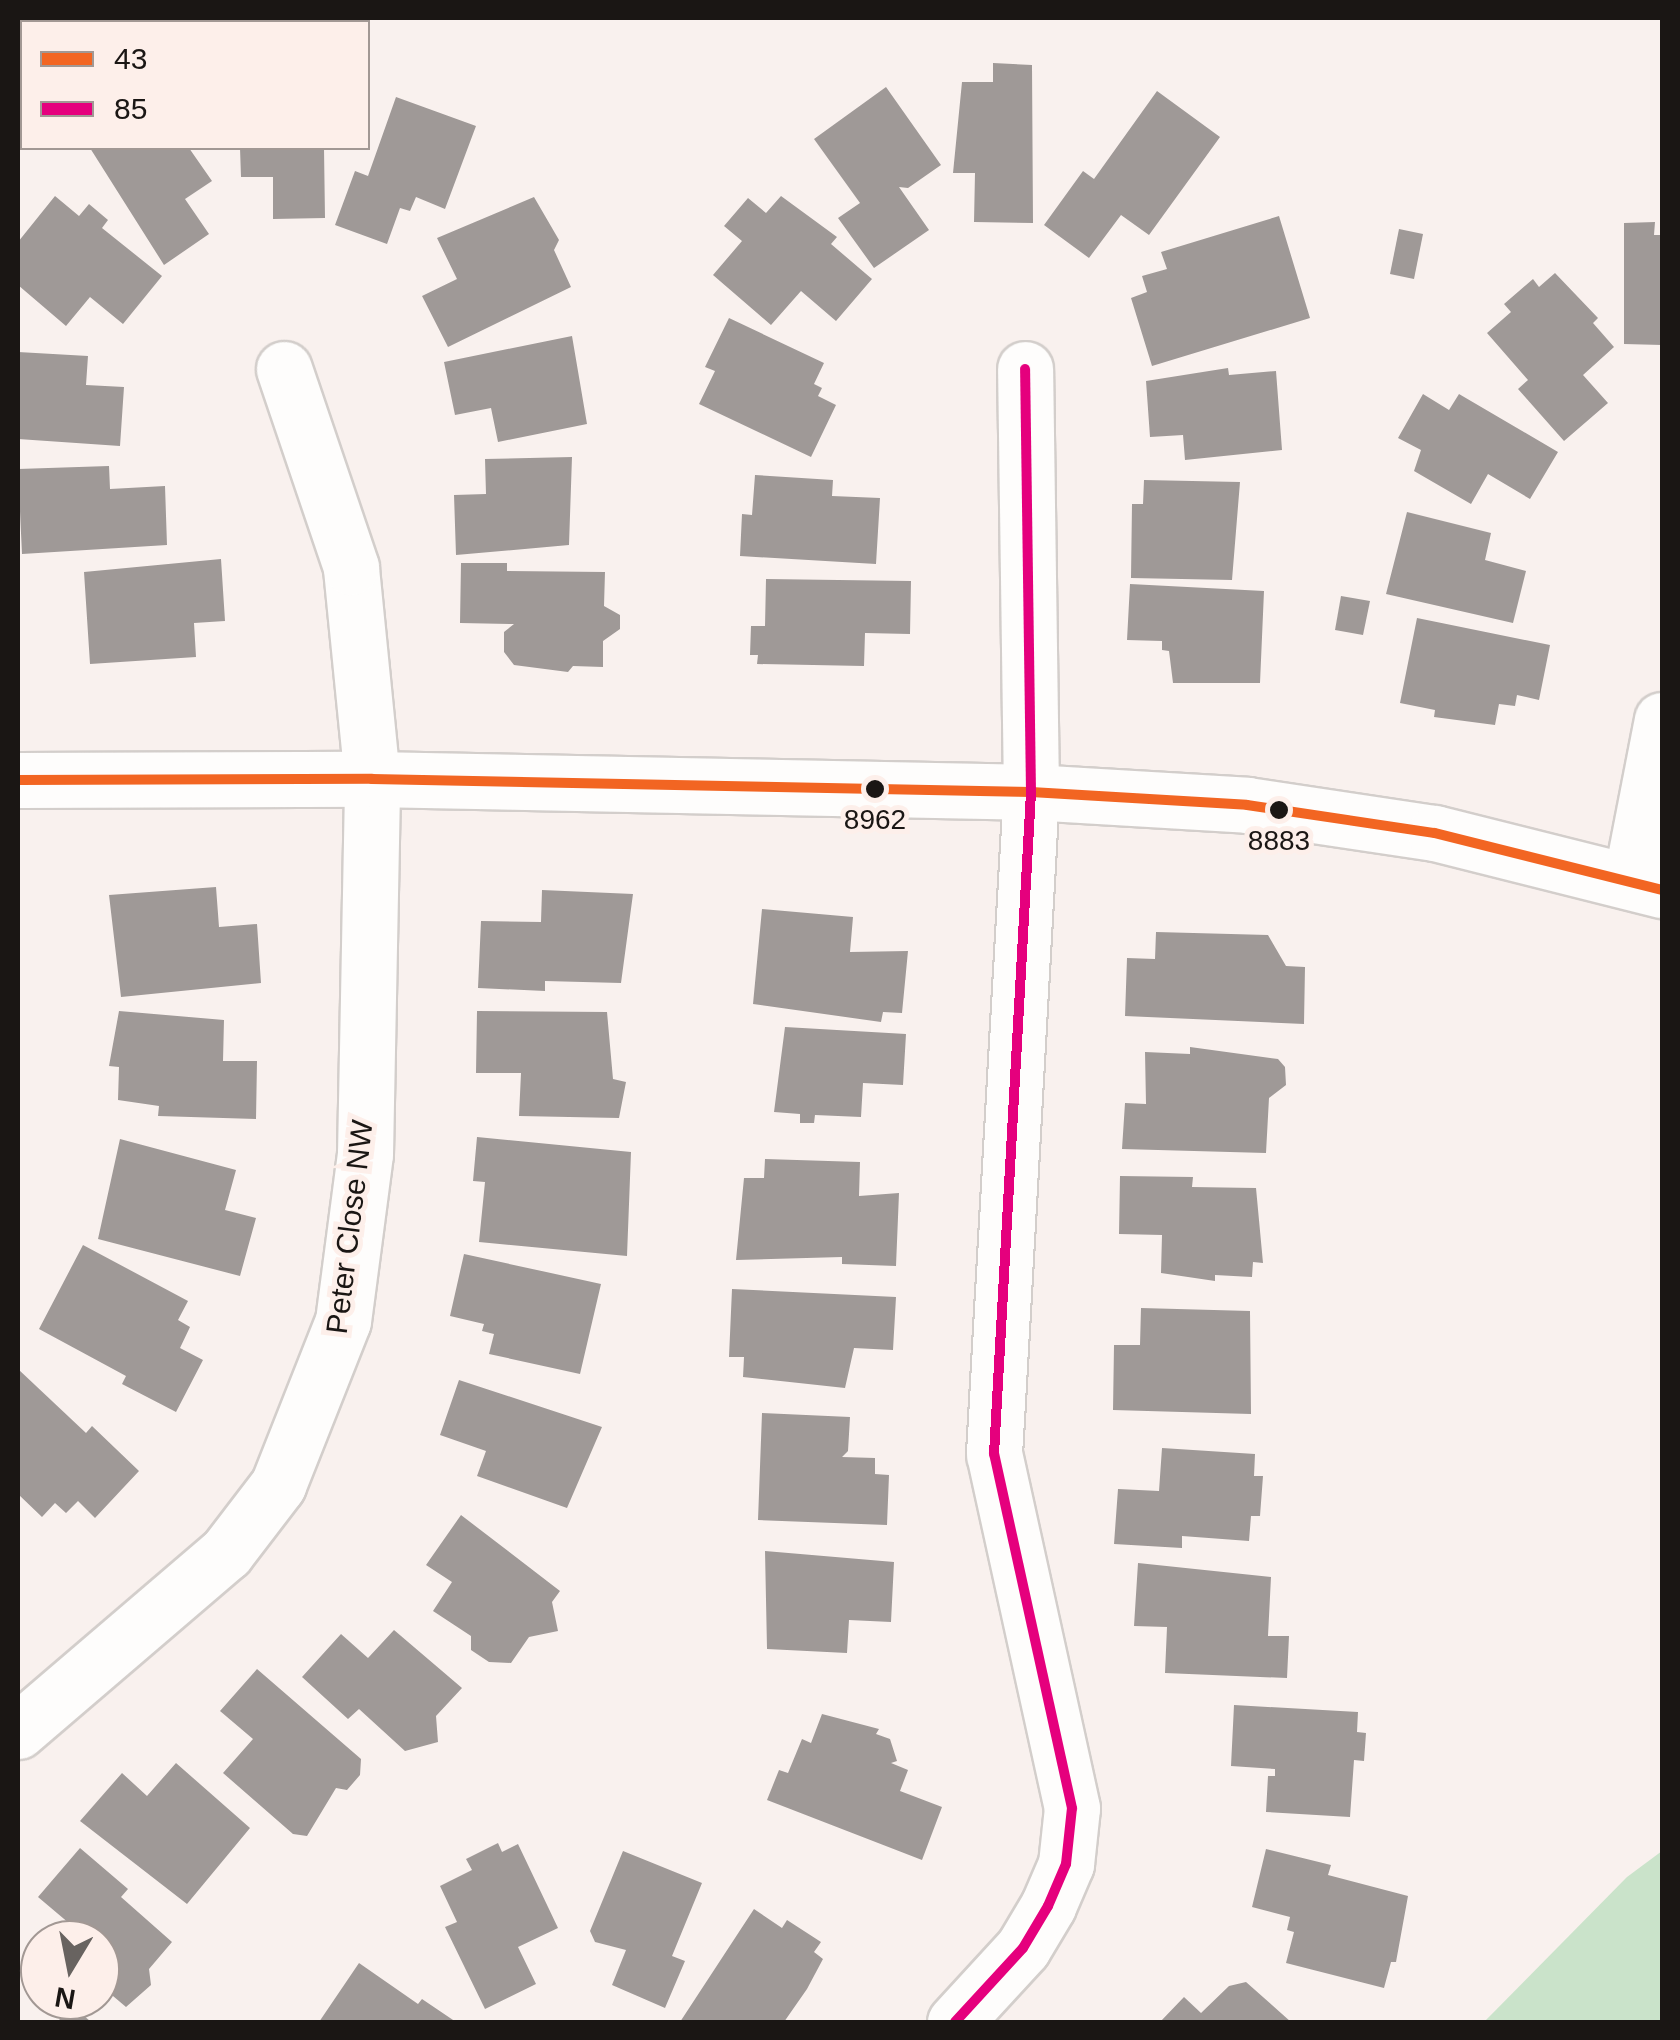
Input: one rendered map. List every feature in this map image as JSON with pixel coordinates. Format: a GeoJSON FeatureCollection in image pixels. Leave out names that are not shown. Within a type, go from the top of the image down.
{"type":"FeatureCollection","features":[{"type":"Feature","properties":{"kind":"street","name":"Peter Close NW"},"geometry":{"type":"LineString","coordinates":[[18,1731],[226,1553],[278,1486],[314,1408],[343,1321],[365,1154],[372,778],[351,568],[284,369]]}},
{"type":"Feature","properties":{"kind":"street"},"geometry":{"type":"LineString","coordinates":[[954,2022],[1023,1948],[1048,1906],[1066,1864],[1072,1808],[994,1454],[1032,792],[1026,369]]}},
{"type":"Feature","properties":{"kind":"street"},"geometry":{"type":"LineString","coordinates":[[18,780],[372,778],[1032,792],[1246,805],[1435,833],[1647,884],[1662,720]]}},
{"type":"Feature","properties":{"kind":"green space"},"geometry":{"type":"Polygon","coordinates":[[[1662,1851],[1662,2022],[1484,2022],[1627,1877],[1662,1851]]]}},
{"type":"Feature","properties":{"kind":"building"},"geometry":{"type":"Polygon","coordinates":[[[993,63],[1032,65],[1033,223],[974,222],[975,173],[953,173],[962,82],[993,82],[993,63]]]}},
{"type":"Feature","properties":{"kind":"building"},"geometry":{"type":"Polygon","coordinates":[[[886,87],[941,165],[908,188],[899,187],[929,230],[874,268],[838,218],[860,203],[814,139],[886,87]]]}},
{"type":"Feature","properties":{"kind":"building"},"geometry":{"type":"Polygon","coordinates":[[[1157,91],[1220,137],[1149,235],[1121,215],[1089,258],[1044,225],[1083,171],[1094,179],[1157,91]]]}},
{"type":"Feature","properties":{"kind":"building"},"geometry":{"type":"Polygon","coordinates":[[[396,97],[476,126],[445,209],[416,197],[410,211],[400,208],[387,244],[335,225],[355,171],[368,176],[396,97]]]}},
{"type":"Feature","properties":{"kind":"building"},"geometry":{"type":"Polygon","coordinates":[[[91,150],[190,150],[212,181],[185,199],[209,234],[164,265],[91,150]]]}},
{"type":"Feature","properties":{"kind":"building"},"geometry":{"type":"Polygon","coordinates":[[[240,150],[324,150],[325,218],[273,219],[273,177],[241,177],[240,150]]]}},
{"type":"Feature","properties":{"kind":"building"},"geometry":{"type":"Polygon","coordinates":[[[55,196],[79,216],[89,204],[108,220],[102,228],[162,276],[123,324],[90,297],[66,326],[18,285],[18,242],[55,196]]]}},
{"type":"Feature","properties":{"kind":"building"},"geometry":{"type":"Polygon","coordinates":[[[781,196],[837,237],[831,244],[872,279],[836,321],[801,291],[771,325],[713,275],[742,241],[724,226],[748,198],[766,213],[781,196]]]}},
{"type":"Feature","properties":{"kind":"building"},"geometry":{"type":"Polygon","coordinates":[[[534,197],[559,240],[554,250],[571,287],[448,347],[422,296],[457,279],[437,238],[534,197]]]}},
{"type":"Feature","properties":{"kind":"building"},"geometry":{"type":"Polygon","coordinates":[[[1279,216],[1310,318],[1152,366],[1131,298],[1147,292],[1142,276],[1167,269],[1161,252],[1279,216]]]}},
{"type":"Feature","properties":{"kind":"building"},"geometry":{"type":"Polygon","coordinates":[[[1655,222],[1654,235],[1662,235],[1662,345],[1624,344],[1624,223],[1655,222]]]}},
{"type":"Feature","properties":{"kind":"building"},"geometry":{"type":"Polygon","coordinates":[[[1399,229],[1423,234],[1414,279],[1390,274],[1399,229]]]}},
{"type":"Feature","properties":{"kind":"building"},"geometry":{"type":"Polygon","coordinates":[[[1555,273],[1598,318],[1593,323],[1614,347],[1583,375],[1608,403],[1564,441],[1518,389],[1528,380],[1487,333],[1511,312],[1504,304],[1533,279],[1539,287],[1555,273]]]}},
{"type":"Feature","properties":{"kind":"building"},"geometry":{"type":"Polygon","coordinates":[[[729,318],[824,363],[814,384],[822,388],[818,396],[836,405],[811,457],[699,404],[715,371],[705,367],[729,318]]]}},
{"type":"Feature","properties":{"kind":"building"},"geometry":{"type":"Polygon","coordinates":[[[572,336],[587,424],[498,442],[491,408],[455,415],[444,362],[572,336]]]}},
{"type":"Feature","properties":{"kind":"building"},"geometry":{"type":"Polygon","coordinates":[[[18,352],[88,356],[86,385],[124,387],[120,446],[18,439],[18,352]]]}},
{"type":"Feature","properties":{"kind":"building"},"geometry":{"type":"Polygon","coordinates":[[[1228,368],[1229,375],[1276,371],[1282,450],[1185,460],[1183,435],[1150,437],[1146,381],[1228,368]]]}},
{"type":"Feature","properties":{"kind":"building"},"geometry":{"type":"Polygon","coordinates":[[[1423,394],[1449,410],[1459,394],[1558,452],[1530,499],[1488,474],[1471,504],[1414,471],[1421,450],[1398,438],[1423,394]]]}},
{"type":"Feature","properties":{"kind":"building"},"geometry":{"type":"Polygon","coordinates":[[[572,457],[569,545],[456,555],[454,495],[486,494],[485,459],[572,457]]]}},
{"type":"Feature","properties":{"kind":"building"},"geometry":{"type":"Polygon","coordinates":[[[109,466],[110,489],[165,486],[167,545],[22,554],[18,469],[109,466]]]}},
{"type":"Feature","properties":{"kind":"building"},"geometry":{"type":"Polygon","coordinates":[[[755,475],[833,480],[832,496],[880,498],[876,564],[740,556],[742,514],[752,515],[755,475]]]}},
{"type":"Feature","properties":{"kind":"building"},"geometry":{"type":"Polygon","coordinates":[[[1144,480],[1240,482],[1232,580],[1131,578],[1132,504],[1143,504],[1144,480]]]}},
{"type":"Feature","properties":{"kind":"building"},"geometry":{"type":"Polygon","coordinates":[[[1407,512],[1491,533],[1485,560],[1526,571],[1513,623],[1386,594],[1407,512]]]}},
{"type":"Feature","properties":{"kind":"building"},"geometry":{"type":"Polygon","coordinates":[[[221,559],[225,621],[194,623],[196,657],[90,664],[84,572],[221,559]]]}},
{"type":"Feature","properties":{"kind":"building"},"geometry":{"type":"Polygon","coordinates":[[[461,563],[507,563],[507,571],[605,572],[604,606],[620,615],[620,629],[603,641],[603,667],[573,666],[568,672],[514,665],[504,652],[504,632],[514,624],[460,623],[461,563]]]}},
{"type":"Feature","properties":{"kind":"building"},"geometry":{"type":"Polygon","coordinates":[[[766,579],[911,581],[910,634],[865,633],[864,666],[757,664],[758,655],[750,655],[751,626],[765,626],[766,579]]]}},
{"type":"Feature","properties":{"kind":"building"},"geometry":{"type":"Polygon","coordinates":[[[1130,584],[1264,591],[1260,683],[1173,683],[1169,651],[1162,650],[1162,641],[1127,640],[1130,584]]]}},
{"type":"Feature","properties":{"kind":"building"},"geometry":{"type":"Polygon","coordinates":[[[1341,596],[1370,601],[1363,635],[1335,630],[1341,596]]]}},
{"type":"Feature","properties":{"kind":"building"},"geometry":{"type":"Polygon","coordinates":[[[1417,618],[1550,645],[1539,700],[1517,695],[1515,706],[1499,704],[1495,725],[1434,717],[1435,710],[1400,703],[1417,618]]]}},
{"type":"Feature","properties":{"kind":"building"},"geometry":{"type":"Polygon","coordinates":[[[216,887],[219,927],[257,924],[261,983],[121,997],[109,895],[216,887]]]}},
{"type":"Feature","properties":{"kind":"building"},"geometry":{"type":"Polygon","coordinates":[[[542,890],[633,894],[621,983],[545,981],[545,991],[478,988],[481,921],[541,922],[542,890]]]}},
{"type":"Feature","properties":{"kind":"building"},"geometry":{"type":"Polygon","coordinates":[[[762,909],[853,917],[850,952],[908,951],[902,1013],[883,1012],[881,1022],[753,1004],[762,909]]]}},
{"type":"Feature","properties":{"kind":"building"},"geometry":{"type":"Polygon","coordinates":[[[1156,932],[1268,935],[1286,966],[1305,967],[1304,1024],[1125,1016],[1127,958],[1155,959],[1156,932]]]}},
{"type":"Feature","properties":{"kind":"building"},"geometry":{"type":"Polygon","coordinates":[[[119,1011],[224,1020],[223,1061],[257,1061],[256,1119],[158,1116],[159,1106],[118,1100],[119,1067],[109,1066],[119,1011]]]}},
{"type":"Feature","properties":{"kind":"building"},"geometry":{"type":"Polygon","coordinates":[[[477,1011],[607,1012],[613,1079],[626,1082],[619,1118],[519,1116],[521,1073],[476,1073],[477,1011]]]}},
{"type":"Feature","properties":{"kind":"building"},"geometry":{"type":"Polygon","coordinates":[[[785,1027],[906,1034],[903,1085],[863,1083],[861,1117],[815,1115],[814,1123],[800,1123],[800,1114],[774,1112],[785,1027]]]}},
{"type":"Feature","properties":{"kind":"building"},"geometry":{"type":"Polygon","coordinates":[[[1190,1047],[1278,1059],[1285,1067],[1286,1085],[1269,1098],[1266,1153],[1122,1149],[1125,1103],[1146,1104],[1145,1052],[1190,1054],[1190,1047]]]}},
{"type":"Feature","properties":{"kind":"building"},"geometry":{"type":"Polygon","coordinates":[[[477,1137],[631,1152],[627,1256],[479,1242],[485,1182],[473,1181],[477,1137]]]}},
{"type":"Feature","properties":{"kind":"building"},"geometry":{"type":"Polygon","coordinates":[[[120,1139],[236,1170],[225,1210],[256,1218],[240,1276],[98,1239],[120,1139]]]}},
{"type":"Feature","properties":{"kind":"building"},"geometry":{"type":"Polygon","coordinates":[[[765,1159],[860,1162],[859,1196],[899,1193],[896,1266],[842,1264],[842,1257],[736,1260],[744,1178],[764,1178],[765,1159]]]}},
{"type":"Feature","properties":{"kind":"building"},"geometry":{"type":"Polygon","coordinates":[[[1120,1176],[1193,1177],[1192,1187],[1256,1188],[1263,1263],[1253,1262],[1252,1277],[1215,1275],[1215,1281],[1161,1273],[1162,1235],[1119,1234],[1120,1176]]]}},
{"type":"Feature","properties":{"kind":"building"},"geometry":{"type":"Polygon","coordinates":[[[83,1245],[188,1301],[178,1320],[190,1327],[180,1348],[203,1360],[176,1412],[122,1384],[126,1376],[39,1329],[83,1245]]]}},
{"type":"Feature","properties":{"kind":"building"},"geometry":{"type":"Polygon","coordinates":[[[464,1254],[601,1284],[580,1374],[489,1354],[494,1334],[482,1331],[484,1324],[450,1316],[464,1254]]]}},
{"type":"Feature","properties":{"kind":"building"},"geometry":{"type":"Polygon","coordinates":[[[732,1289],[896,1297],[893,1350],[854,1348],[845,1388],[743,1377],[744,1357],[729,1357],[732,1289]]]}},
{"type":"Feature","properties":{"kind":"building"},"geometry":{"type":"Polygon","coordinates":[[[1141,1308],[1250,1311],[1251,1414],[1113,1410],[1114,1345],[1140,1345],[1141,1308]]]}},
{"type":"Feature","properties":{"kind":"building"},"geometry":{"type":"Polygon","coordinates":[[[18,1369],[86,1433],[92,1426],[139,1471],[95,1518],[78,1501],[66,1513],[55,1503],[42,1517],[18,1494],[18,1369]]]}},
{"type":"Feature","properties":{"kind":"building"},"geometry":{"type":"Polygon","coordinates":[[[459,1380],[602,1427],[567,1508],[477,1476],[486,1451],[440,1435],[459,1380]]]}},
{"type":"Feature","properties":{"kind":"building"},"geometry":{"type":"Polygon","coordinates":[[[762,1413],[850,1417],[848,1451],[842,1457],[875,1458],[875,1474],[889,1475],[887,1525],[758,1520],[762,1413]]]}},
{"type":"Feature","properties":{"kind":"building"},"geometry":{"type":"Polygon","coordinates":[[[1162,1448],[1255,1454],[1254,1476],[1263,1476],[1260,1516],[1251,1516],[1249,1541],[1182,1536],[1182,1548],[1114,1544],[1118,1489],[1159,1491],[1162,1448]]]}},
{"type":"Feature","properties":{"kind":"building"},"geometry":{"type":"Polygon","coordinates":[[[461,1515],[560,1591],[552,1602],[558,1631],[529,1637],[511,1663],[489,1662],[471,1650],[471,1636],[433,1611],[452,1582],[426,1565],[461,1515]]]}},
{"type":"Feature","properties":{"kind":"building"},"geometry":{"type":"Polygon","coordinates":[[[765,1551],[894,1562],[891,1622],[849,1620],[847,1653],[767,1649],[765,1551]]]}},
{"type":"Feature","properties":{"kind":"building"},"geometry":{"type":"Polygon","coordinates":[[[1138,1563],[1271,1577],[1268,1636],[1289,1636],[1287,1678],[1165,1673],[1167,1627],[1134,1626],[1138,1563]]]}},
{"type":"Feature","properties":{"kind":"building"},"geometry":{"type":"Polygon","coordinates":[[[394,1630],[462,1688],[436,1716],[438,1742],[405,1751],[359,1709],[348,1719],[302,1677],[341,1634],[368,1658],[394,1630]]]}},
{"type":"Feature","properties":{"kind":"building"},"geometry":{"type":"Polygon","coordinates":[[[257,1669],[361,1759],[360,1775],[347,1790],[336,1788],[307,1836],[293,1834],[223,1773],[253,1739],[220,1711],[257,1669]]]}},
{"type":"Feature","properties":{"kind":"building"},"geometry":{"type":"Polygon","coordinates":[[[1234,1705],[1358,1712],[1357,1732],[1366,1733],[1364,1761],[1354,1760],[1350,1817],[1266,1812],[1268,1776],[1275,1776],[1275,1769],[1231,1766],[1234,1705]]]}},
{"type":"Feature","properties":{"kind":"building"},"geometry":{"type":"Polygon","coordinates":[[[822,1714],[879,1729],[876,1734],[890,1739],[897,1761],[891,1763],[908,1770],[900,1791],[942,1807],[922,1860],[767,1800],[779,1770],[788,1773],[802,1739],[811,1743],[822,1714]]]}},
{"type":"Feature","properties":{"kind":"building"},"geometry":{"type":"Polygon","coordinates":[[[176,1763],[250,1828],[187,1904],[80,1821],[122,1773],[147,1796],[176,1763]]]}},
{"type":"Feature","properties":{"kind":"building"},"geometry":{"type":"Polygon","coordinates":[[[498,1843],[502,1852],[518,1844],[558,1928],[518,1947],[536,1984],[485,2009],[445,1927],[457,1922],[440,1886],[472,1870],[466,1859],[498,1843]]]}},
{"type":"Feature","properties":{"kind":"building"},"geometry":{"type":"Polygon","coordinates":[[[80,1848],[128,1889],[121,1897],[172,1942],[149,1969],[151,1985],[126,2007],[120,2002],[120,1920],[65,1920],[38,1897],[80,1848]]]}},
{"type":"Feature","properties":{"kind":"building"},"geometry":{"type":"Polygon","coordinates":[[[1266,1849],[1331,1865],[1328,1875],[1408,1896],[1396,1962],[1391,1962],[1384,1988],[1286,1963],[1294,1932],[1287,1930],[1290,1917],[1252,1907],[1266,1849]]]}},
{"type":"Feature","properties":{"kind":"building"},"geometry":{"type":"Polygon","coordinates":[[[623,1851],[702,1883],[672,1956],[685,1961],[665,2008],[612,1985],[626,1950],[595,1942],[590,1931],[623,1851]]]}},
{"type":"Feature","properties":{"kind":"building"},"geometry":{"type":"Polygon","coordinates":[[[754,1909],[782,1928],[787,1920],[821,1942],[814,1952],[823,1959],[807,1989],[784,2022],[680,2022],[754,1909]]]}},
{"type":"Feature","properties":{"kind":"building"},"geometry":{"type":"Polygon","coordinates":[[[359,1963],[418,2004],[422,1999],[456,2022],[319,2022],[359,1963]]]}},
{"type":"Feature","properties":{"kind":"building"},"geometry":{"type":"Polygon","coordinates":[[[1246,1982],[1291,2022],[1160,2022],[1184,1997],[1201,2013],[1229,1986],[1246,1982]]]}},
{"type":"Feature","properties":{"kind":"building"},"geometry":{"type":"Polygon","coordinates":[[[89,2020],[91,2022],[57,2022],[89,2020]]]}},
{"type":"Feature","properties":{"kind":"transit line","name":"85"},"geometry":{"type":"LineString","coordinates":[[955,2022],[1023,1948],[1048,1906],[1066,1864],[1072,1808],[994,1454],[1031,792],[1025,369]]}},
{"type":"Feature","properties":{"kind":"transit line","name":"43"},"geometry":{"type":"LineString","coordinates":[[18,780],[372,779],[1031,792],[1247,805],[1435,833],[1662,890]]}},
{"type":"Feature","properties":{"kind":"place","name":"8962"},"geometry":{"type":"Point","coordinates":[875,789]}},
{"type":"Feature","properties":{"kind":"place","name":"8883"},"geometry":{"type":"Point","coordinates":[1279,810]}}]}
